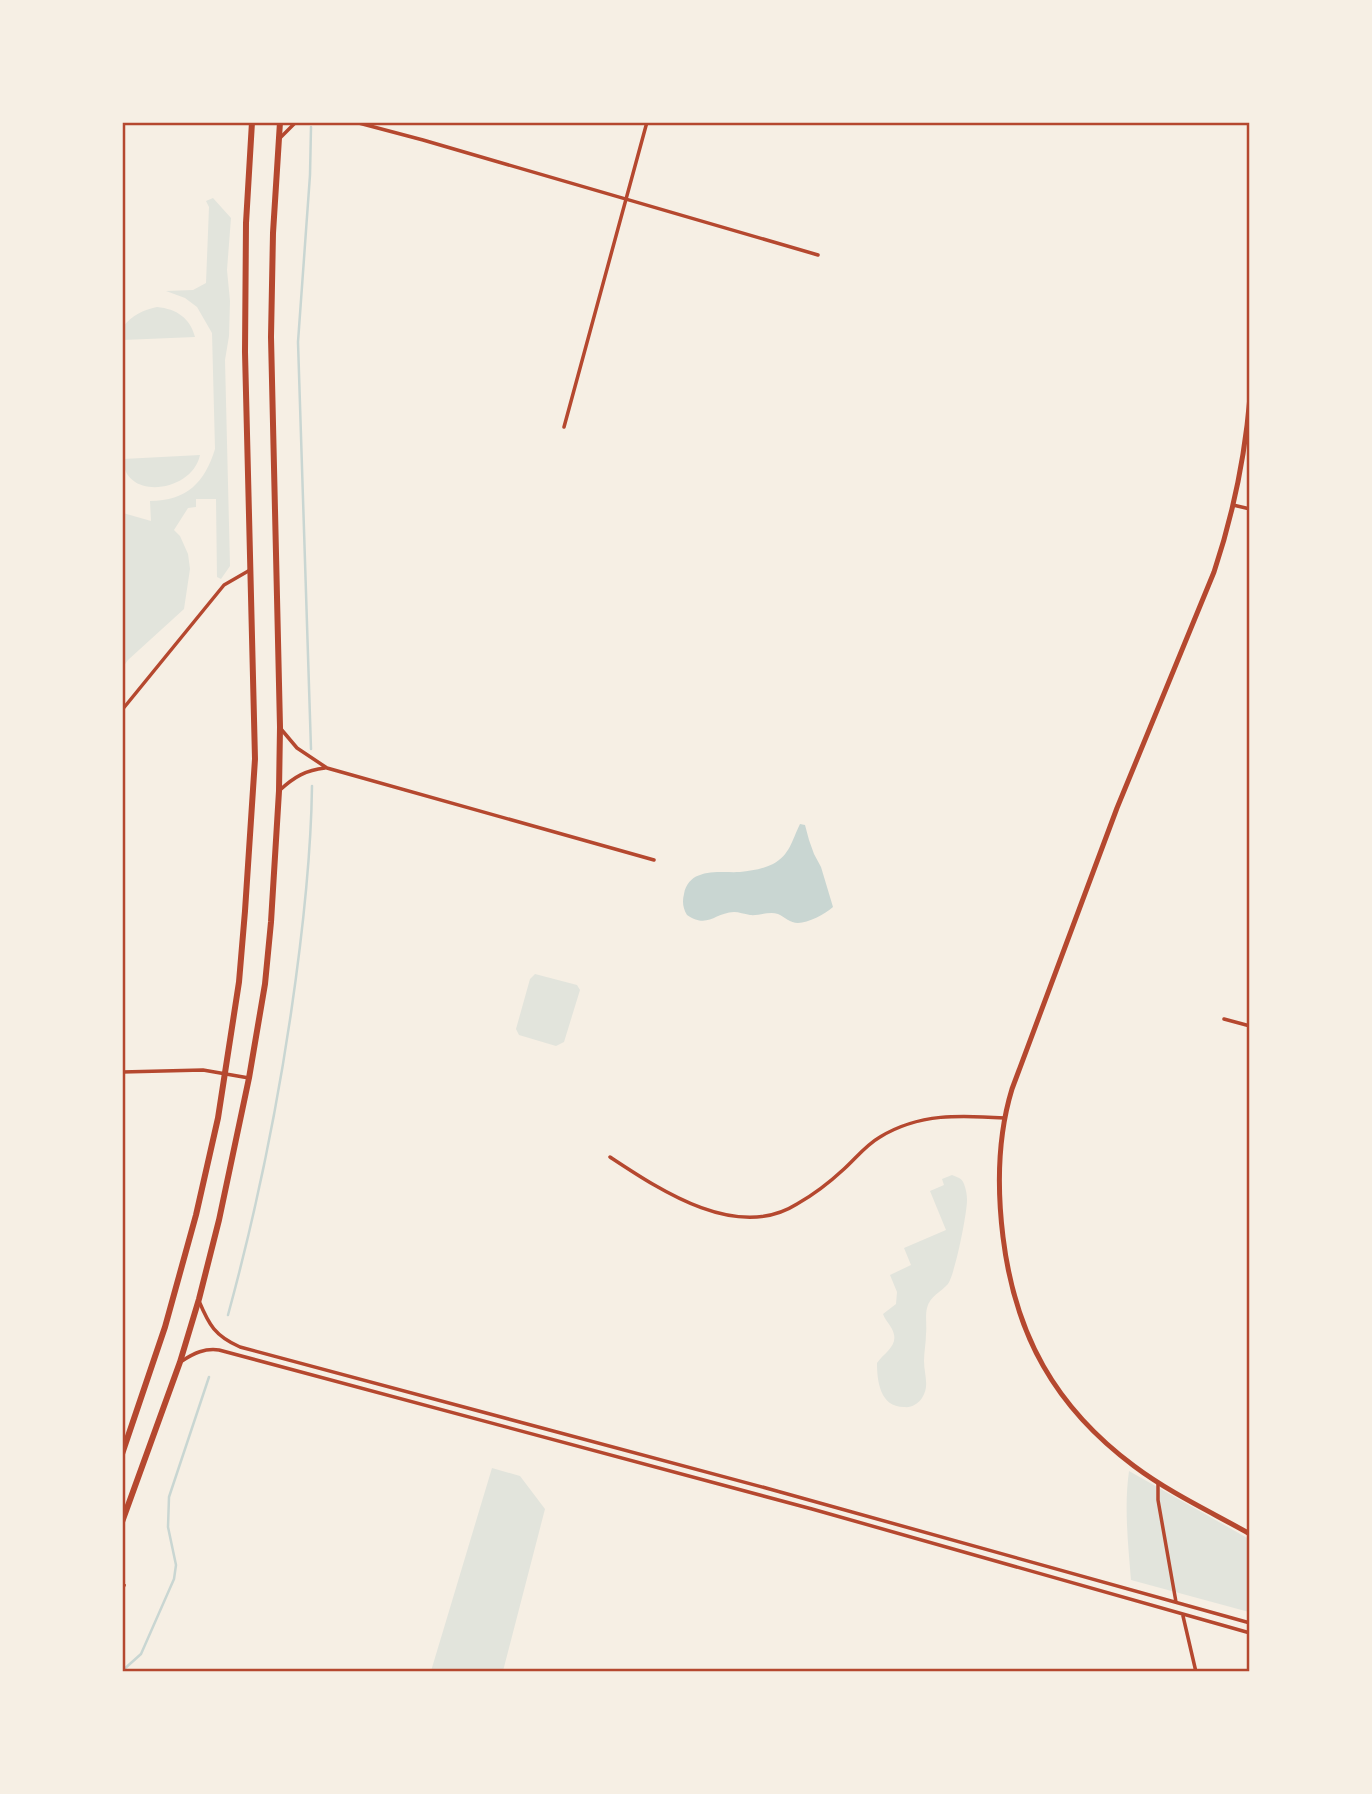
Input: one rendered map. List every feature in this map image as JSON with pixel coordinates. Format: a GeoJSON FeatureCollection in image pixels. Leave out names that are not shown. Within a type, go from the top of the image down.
{"type":"FeatureCollection","features":[{"type":"Feature","properties":{"kind":"main road"},"geometry":{"type":"LineString","coordinates":[[122,1454],[165,1327],[181,1270],[215,1130],[239,982],[255,759],[245,352],[246,236],[252,122]]}},
{"type":"Feature","properties":{"kind":"main road"},"geometry":{"type":"LineString","coordinates":[[122,1522],[180,1362],[199,1299],[249,1078],[265,984],[279,791],[280,727],[271,337],[273,233],[280,122]]}},
{"type":"Feature","properties":{"kind":"main road"},"geometry":{"type":"LineString","coordinates":[[1250,397],[1226,536],[1214,572],[1117,808],[1014,1083],[1005,1118],[998,1170],[1000,1216],[1011,1285],[1024,1327],[1047,1373],[1069,1407],[1117,1453],[1158,1482],[1250,1534]]}},
{"type":"Feature","properties":{"kind":"street"},"geometry":{"type":"LineString","coordinates":[[278,140],[296,122]]}},
{"type":"Feature","properties":{"kind":"street"},"geometry":{"type":"LineString","coordinates":[[355,122],[818,255]]}},
{"type":"Feature","properties":{"kind":"street"},"geometry":{"type":"LineString","coordinates":[[564,426],[647,122]]}},
{"type":"Feature","properties":{"kind":"street"},"geometry":{"type":"LineString","coordinates":[[1233,505],[1250,509]]}},
{"type":"Feature","properties":{"kind":"street"},"geometry":{"type":"LineString","coordinates":[[122,710],[220,590],[228,582],[250,570]]}},
{"type":"Feature","properties":{"kind":"street"},"geometry":{"type":"LineString","coordinates":[[280,727],[297,748],[327,768],[654,860]]}},
{"type":"Feature","properties":{"kind":"street"},"geometry":{"type":"LineString","coordinates":[[279,791],[306,771],[327,768]]}},
{"type":"Feature","properties":{"kind":"street"},"geometry":{"type":"LineString","coordinates":[[1224,1019],[1250,1026]]}},
{"type":"Feature","properties":{"kind":"street"},"geometry":{"type":"LineString","coordinates":[[122,1072],[204,1070],[249,1078]]}},
{"type":"Feature","properties":{"kind":"street"},"geometry":{"type":"LineString","coordinates":[[610,1157],[672,1196],[689,1203],[714,1212],[761,1217],[783,1212],[798,1204],[839,1173],[865,1148],[880,1137],[902,1127],[952,1115],[1005,1118]]}},
{"type":"Feature","properties":{"kind":"street"},"geometry":{"type":"LineString","coordinates":[[199,1299],[214,1329],[225,1340],[240,1347],[766,1488],[1250,1623]]}},
{"type":"Feature","properties":{"kind":"street"},"geometry":{"type":"LineString","coordinates":[[180,1362],[197,1352],[219,1350],[812,1509],[1250,1633]]}},
{"type":"Feature","properties":{"kind":"street"},"geometry":{"type":"LineString","coordinates":[[1158,1482],[1158,1500],[1176,1602]]}},
{"type":"Feature","properties":{"kind":"street"},"geometry":{"type":"LineString","coordinates":[[1182,1615],[1196,1671]]}},
{"type":"Feature","properties":{"kind":"lane"},"geometry":{"type":"LineString","coordinates":[[122,1584],[125,1585],[122,1591]]}},
{"type":"Feature","properties":{"kind":"shaded area"},"geometry":{"type":"Polygon","coordinates":[[[213,198],[231,218],[227,270],[229,336],[225,360],[230,566],[221,579],[217,577],[216,499],[196,499],[196,507],[188,508],[174,530],[180,536],[188,554],[190,569],[184,609],[123,667],[123,513],[151,521],[150,501],[174,498],[193,487],[206,471],[215,449],[212,333],[197,307],[185,298],[166,291],[193,290],[206,283],[209,207],[206,201],[213,198]]]}},
{"type":"Feature","properties":{"kind":"shaded area"},"geometry":{"type":"Polygon","coordinates":[[[157,307],[182,316],[195,337],[123,340],[123,327],[130,319],[142,311],[157,307]]]}},
{"type":"Feature","properties":{"kind":"shaded area"},"geometry":{"type":"Polygon","coordinates":[[[200,455],[185,478],[159,487],[134,481],[126,472],[123,459],[200,455]]]}},
{"type":"Feature","properties":{"kind":"shaded area"},"geometry":{"type":"Polygon","coordinates":[[[800,824],[805,825],[833,907],[816,918],[798,923],[775,913],[753,915],[734,912],[700,921],[687,915],[683,897],[692,879],[706,873],[748,871],[773,864],[787,852],[800,824]]]}},
{"type":"Feature","properties":{"kind":"shaded area"},"geometry":{"type":"Polygon","coordinates":[[[535,974],[577,985],[580,990],[564,1042],[556,1046],[519,1035],[516,1029],[530,979],[535,974]]]}},
{"type":"Feature","properties":{"kind":"shaded area"},"geometry":{"type":"Polygon","coordinates":[[[952,1175],[963,1182],[967,1194],[966,1207],[951,1278],[927,1308],[924,1361],[926,1389],[922,1398],[914,1405],[896,1406],[885,1398],[879,1385],[877,1370],[877,1363],[891,1348],[894,1339],[892,1329],[883,1314],[896,1304],[897,1292],[890,1275],[911,1265],[904,1248],[946,1230],[930,1191],[944,1185],[942,1179],[952,1175]]]}},
{"type":"Feature","properties":{"kind":"shaded area"},"geometry":{"type":"Polygon","coordinates":[[[492,1468],[520,1476],[545,1509],[503,1671],[431,1671],[492,1468]]]}},
{"type":"Feature","properties":{"kind":"shaded area"},"geometry":{"type":"Polygon","coordinates":[[[1129,1471],[1249,1539],[1249,1612],[1131,1580],[1127,1512],[1129,1471]]]}},
{"type":"Feature","properties":{"kind":"waterway"},"geometry":{"type":"LineString","coordinates":[[311,127],[298,342],[311,749]]}},
{"type":"Feature","properties":{"kind":"waterway"},"geometry":{"type":"LineString","coordinates":[[228,1315],[256,1203],[285,1051],[305,900],[312,786]]}},
{"type":"Feature","properties":{"kind":"waterway"},"geometry":{"type":"LineString","coordinates":[[122,1671],[141,1654],[174,1579],[176,1565],[168,1527],[169,1497],[209,1377]]}}]}
